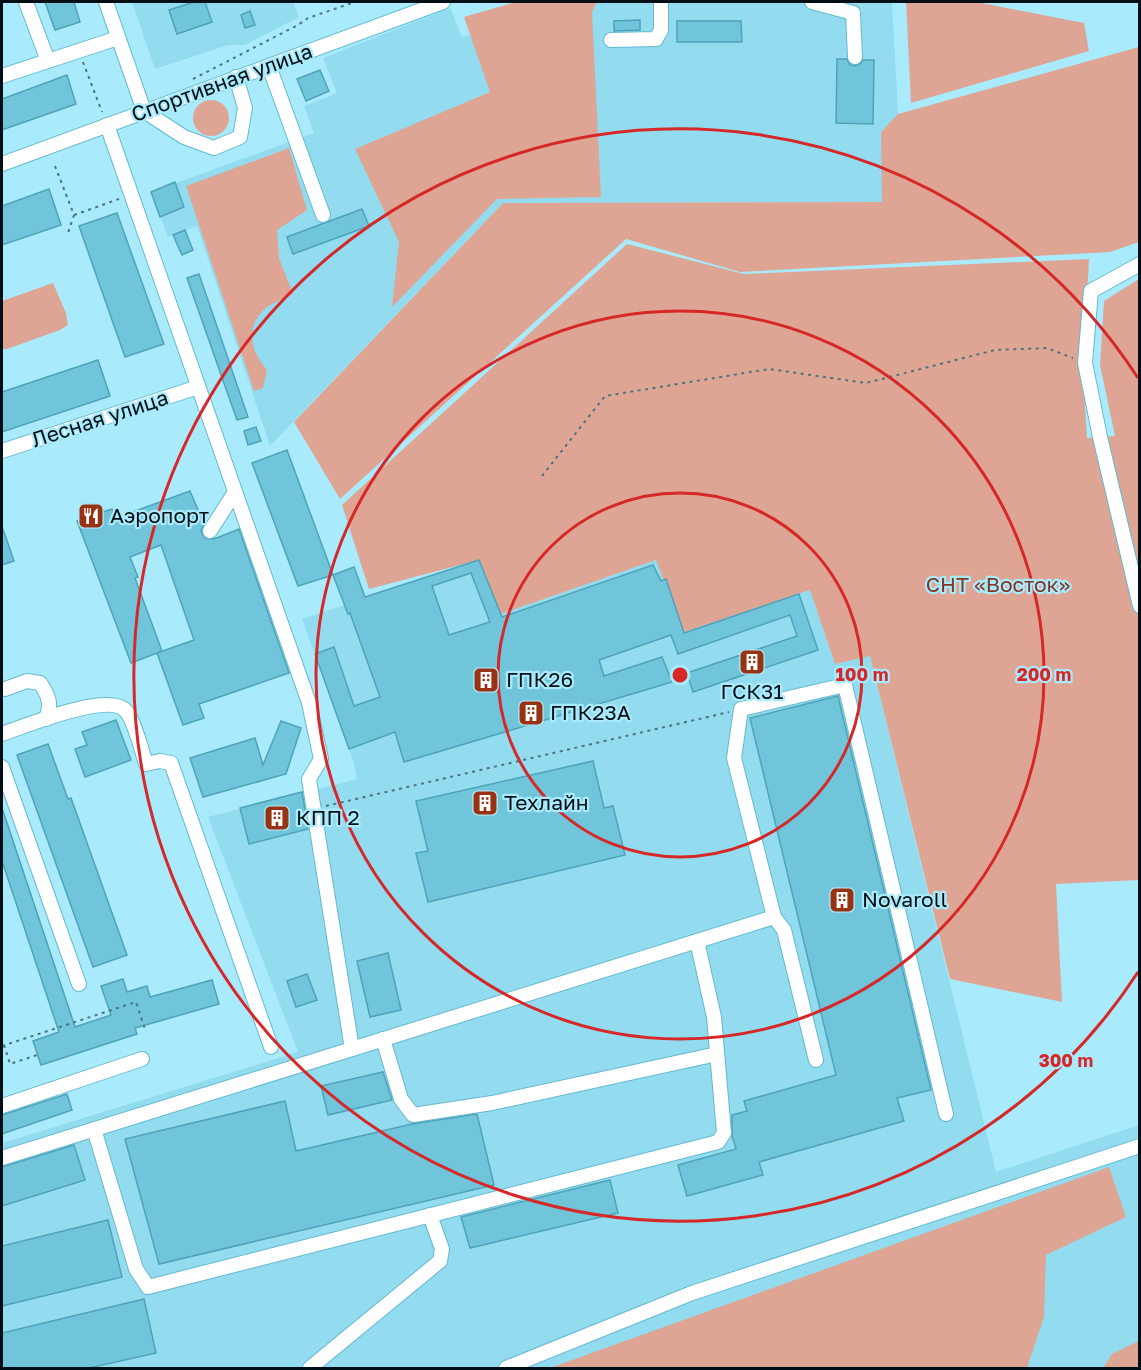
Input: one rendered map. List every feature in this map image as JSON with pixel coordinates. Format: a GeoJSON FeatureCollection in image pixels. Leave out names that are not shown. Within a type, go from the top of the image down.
{"type":"FeatureCollection","features":[{"type":"Feature","properties":{"kind":"street"},"geometry":{"type":"LineString","coordinates":[[26,2],[48,61]]}},
{"type":"Feature","properties":{"kind":"street"},"geometry":{"type":"LineString","coordinates":[[106,2],[144,111],[184,137],[214,148],[240,137],[245,108],[236,77]]}},
{"type":"Feature","properties":{"kind":"street","name":"Спортивная улица"},"geometry":{"type":"LineString","coordinates":[[2,164],[105,119],[144,111],[443,2]]}},
{"type":"Feature","properties":{"kind":"street"},"geometry":{"type":"LineString","coordinates":[[611,40],[656,39],[661,30],[661,2]]}},
{"type":"Feature","properties":{"kind":"street"},"geometry":{"type":"LineString","coordinates":[[812,2],[853,13],[855,57]]}},
{"type":"Feature","properties":{"kind":"street"},"geometry":{"type":"LineString","coordinates":[[2,76],[118,38]]}},
{"type":"Feature","properties":{"kind":"street"},"geometry":{"type":"LineString","coordinates":[[269,66],[323,215]]}},
{"type":"Feature","properties":{"kind":"street"},"geometry":{"type":"LineString","coordinates":[[105,119],[309,703],[321,759],[309,779],[352,1048]]}},
{"type":"Feature","properties":{"kind":"street"},"geometry":{"type":"LineString","coordinates":[[1140,264],[1091,291],[1085,363],[1140,606]]}},
{"type":"Feature","properties":{"kind":"street","name":"Лесная улица"},"geometry":{"type":"LineString","coordinates":[[2,451],[198,387]]}},
{"type":"Feature","properties":{"kind":"street"},"geometry":{"type":"LineString","coordinates":[[210,531],[235,492]]}},
{"type":"Feature","properties":{"kind":"street"},"geometry":{"type":"LineString","coordinates":[[4,689],[27,681],[40,683],[49,695],[50,709],[46,719]]}},
{"type":"Feature","properties":{"kind":"street"},"geometry":{"type":"LineString","coordinates":[[816,1060],[784,930],[774,917],[734,758],[741,710],[845,685],[946,1114]]}},
{"type":"Feature","properties":{"kind":"street"},"geometry":{"type":"LineString","coordinates":[[2,734],[99,705],[121,706],[128,713],[146,764],[160,761],[171,763],[271,1047]]}},
{"type":"Feature","properties":{"kind":"street"},"geometry":{"type":"LineString","coordinates":[[2,767],[79,984]]}},
{"type":"Feature","properties":{"kind":"street"},"geometry":{"type":"LineString","coordinates":[[2,1158],[774,917]]}},
{"type":"Feature","properties":{"kind":"street"},"geometry":{"type":"LineString","coordinates":[[94,1129],[136,1269],[148,1287],[718,1142],[724,1133],[714,1017],[697,941]]}},
{"type":"Feature","properties":{"kind":"street"},"geometry":{"type":"LineString","coordinates":[[383,1039],[401,1099],[414,1115],[492,1103],[717,1054]]}},
{"type":"Feature","properties":{"kind":"street"},"geometry":{"type":"LineString","coordinates":[[2,1106],[142,1059]]}},
{"type":"Feature","properties":{"kind":"street"},"geometry":{"type":"LineString","coordinates":[[506,1368],[692,1293],[1140,1146]]}},
{"type":"Feature","properties":{"kind":"street"},"geometry":{"type":"LineString","coordinates":[[310,1368],[440,1261],[442,1249],[430,1215]]}},
{"type":"Feature","properties":{"kind":"path"},"geometry":{"type":"LineString","coordinates":[[192,80],[308,18],[355,2]]}},
{"type":"Feature","properties":{"kind":"path"},"geometry":{"type":"LineString","coordinates":[[79,51],[105,119]]}},
{"type":"Feature","properties":{"kind":"path"},"geometry":{"type":"LineString","coordinates":[[55,166],[74,215],[67,236]]}},
{"type":"Feature","properties":{"kind":"path"},"geometry":{"type":"LineString","coordinates":[[74,215],[132,195]]}},
{"type":"Feature","properties":{"kind":"path"},"geometry":{"type":"LineString","coordinates":[[542,477],[605,396],[769,369],[866,383],[995,350],[1047,348],[1085,363]]}},
{"type":"Feature","properties":{"kind":"path"},"geometry":{"type":"LineString","coordinates":[[314,808],[741,710]]}},
{"type":"Feature","properties":{"kind":"path"},"geometry":{"type":"LineString","coordinates":[[37,1055],[10,1064],[3,1045],[136,1002],[146,1032]]}},
{"type":"Feature","properties":{"kind":"shaded area"},"geometry":{"type":"Polygon","coordinates":[[[132,2],[293,2],[299,17],[245,45],[228,45],[155,69],[132,2]]]}},
{"type":"Feature","properties":{"kind":"shaded area"},"geometry":{"type":"Polygon","coordinates":[[[586,2],[892,2],[898,114],[881,132],[883,202],[503,203],[270,446],[197,226],[168,237],[151,192],[314,133],[304,106],[337,93],[323,58],[450,8],[462,37],[586,2]]]}},
{"type":"Feature","properties":{"kind":"shaded area"},"geometry":{"type":"Polygon","coordinates":[[[659,559],[684,632],[810,590],[835,664],[870,656],[996,1172],[1139,1125],[1139,1368],[2,1368],[2,1143],[298,1052],[208,817],[357,779],[353,760],[302,619],[479,560],[501,614],[659,559]]]}},
{"type":"Feature","properties":{"kind":"green space"},"geometry":{"type":"Polygon","coordinates":[[[516,2],[597,2],[592,12],[601,197],[497,199],[392,307],[399,242],[355,149],[490,92],[464,17],[516,2]]]}},
{"type":"Feature","properties":{"kind":"green space"},"geometry":{"type":"Polygon","coordinates":[[[906,2],[976,2],[1084,23],[1089,51],[911,103],[906,2]]]}},
{"type":"Feature","properties":{"kind":"green space"},"geometry":{"type":"Polygon","coordinates":[[[1139,47],[1139,242],[1110,252],[740,272],[626,239],[340,499],[294,422],[503,203],[882,202],[881,132],[898,114],[1139,47]]]}},
{"type":"Feature","properties":{"kind":"green space"},"geometry":{"type":"Polygon","coordinates":[[[211,100],[224,105],[229,118],[224,131],[211,136],[198,131],[193,118],[198,105],[211,100]]]}},
{"type":"Feature","properties":{"kind":"green space"},"geometry":{"type":"Polygon","coordinates":[[[289,148],[307,210],[277,230],[279,258],[293,294],[266,308],[255,321],[253,343],[258,357],[267,370],[263,388],[254,391],[186,186],[289,148]]]}},
{"type":"Feature","properties":{"kind":"green space","name":"СНТ «Восток»"},"geometry":{"type":"Polygon","coordinates":[[[627,244],[744,274],[1089,259],[1083,377],[1087,438],[1115,436],[1100,365],[1104,301],[1139,279],[1139,880],[1056,884],[1062,1002],[950,979],[870,656],[835,664],[810,590],[684,632],[656,560],[501,614],[479,560],[369,589],[342,505],[627,244]]]}},
{"type":"Feature","properties":{"kind":"green space"},"geometry":{"type":"Polygon","coordinates":[[[53,283],[66,313],[68,325],[60,330],[2,349],[2,301],[53,283]]]}},
{"type":"Feature","properties":{"kind":"green space"},"geometry":{"type":"Polygon","coordinates":[[[1109,1167],[1126,1217],[1046,1255],[1044,1317],[1027,1368],[550,1368],[1109,1167]]]}},
{"type":"Feature","properties":{"kind":"green space"},"geometry":{"type":"Polygon","coordinates":[[[1139,1341],[1139,1368],[1103,1368],[1112,1354],[1139,1341]]]}},
{"type":"Feature","properties":{"kind":"building"},"geometry":{"type":"Polygon","coordinates":[[[45,2],[74,2],[80,22],[55,30],[45,2]]]}},
{"type":"Feature","properties":{"kind":"building"},"geometry":{"type":"Polygon","coordinates":[[[194,2],[205,2],[212,22],[177,34],[169,10],[194,2]]]}},
{"type":"Feature","properties":{"kind":"building"},"geometry":{"type":"Polygon","coordinates":[[[250,11],[255,25],[245,28],[241,15],[250,11]]]}},
{"type":"Feature","properties":{"kind":"building"},"geometry":{"type":"Polygon","coordinates":[[[640,20],[640,30],[614,31],[614,21],[640,20]]]}},
{"type":"Feature","properties":{"kind":"building"},"geometry":{"type":"Polygon","coordinates":[[[677,21],[741,21],[742,42],[677,42],[677,21]]]}},
{"type":"Feature","properties":{"kind":"building"},"geometry":{"type":"Polygon","coordinates":[[[837,59],[847,59],[850,65],[855,66],[863,60],[874,60],[873,124],[836,123],[837,59]]]}},
{"type":"Feature","properties":{"kind":"building"},"geometry":{"type":"Polygon","coordinates":[[[320,70],[329,91],[306,101],[297,79],[320,70]]]}},
{"type":"Feature","properties":{"kind":"building"},"geometry":{"type":"Polygon","coordinates":[[[67,75],[76,104],[2,130],[2,99],[67,75]]]}},
{"type":"Feature","properties":{"kind":"building"},"geometry":{"type":"Polygon","coordinates":[[[175,182],[184,207],[160,217],[151,192],[175,182]]]}},
{"type":"Feature","properties":{"kind":"building"},"geometry":{"type":"Polygon","coordinates":[[[49,189],[61,225],[2,245],[2,206],[49,189]]]}},
{"type":"Feature","properties":{"kind":"building"},"geometry":{"type":"Polygon","coordinates":[[[362,209],[369,226],[293,254],[287,237],[362,209]]]}},
{"type":"Feature","properties":{"kind":"building"},"geometry":{"type":"Polygon","coordinates":[[[117,213],[164,344],[125,357],[79,226],[117,213]]]}},
{"type":"Feature","properties":{"kind":"building"},"geometry":{"type":"Polygon","coordinates":[[[185,230],[193,250],[182,255],[173,235],[185,230]]]}},
{"type":"Feature","properties":{"kind":"building"},"geometry":{"type":"Polygon","coordinates":[[[199,274],[248,417],[237,420],[187,278],[199,274]]]}},
{"type":"Feature","properties":{"kind":"building"},"geometry":{"type":"Polygon","coordinates":[[[98,360],[110,396],[2,432],[2,392],[98,360]]]}},
{"type":"Feature","properties":{"kind":"building"},"geometry":{"type":"Polygon","coordinates":[[[256,427],[261,441],[248,445],[244,431],[256,427]]]}},
{"type":"Feature","properties":{"kind":"building"},"geometry":{"type":"Polygon","coordinates":[[[287,450],[333,575],[298,586],[252,463],[287,450]]]}},
{"type":"Feature","properties":{"kind":"building"},"geometry":{"type":"Polygon","coordinates":[[[190,491],[204,524],[201,531],[205,538],[214,539],[239,529],[289,673],[199,704],[204,718],[183,725],[157,653],[131,663],[77,521],[112,509],[116,518],[190,491]],[[161,545],[130,557],[138,577],[135,578],[162,651],[157,653],[194,640],[161,545]]]}},
{"type":"Feature","properties":{"kind":"building"},"geometry":{"type":"Polygon","coordinates":[[[2,529],[14,561],[2,565],[2,529]]]}},
{"type":"Feature","properties":{"kind":"building"},"geometry":{"type":"Polygon","coordinates":[[[479,560],[502,617],[653,565],[661,581],[666,579],[684,633],[799,594],[818,650],[693,692],[687,673],[797,636],[790,615],[678,654],[671,635],[599,660],[604,676],[662,657],[672,682],[404,762],[395,732],[349,749],[315,654],[334,647],[354,706],[380,697],[350,613],[348,614],[333,575],[354,567],[365,597],[479,560]],[[471,573],[432,586],[449,635],[490,622],[471,573]]]}},
{"type":"Feature","properties":{"kind":"building","name":"Novaroll"},"geometry":{"type":"Polygon","coordinates":[[[838,696],[931,1090],[897,1098],[904,1121],[759,1162],[763,1175],[687,1196],[678,1165],[736,1149],[732,1136],[732,1115],[747,1111],[744,1101],[836,1075],[750,718],[838,696]]]}},
{"type":"Feature","properties":{"kind":"building"},"geometry":{"type":"Polygon","coordinates":[[[116,720],[131,760],[85,777],[75,749],[87,745],[82,732],[116,720]]]}},
{"type":"Feature","properties":{"kind":"building"},"geometry":{"type":"Polygon","coordinates":[[[281,721],[301,728],[286,774],[203,797],[190,758],[255,738],[263,765],[281,721]]]}},
{"type":"Feature","properties":{"kind":"building"},"geometry":{"type":"Polygon","coordinates":[[[48,744],[68,799],[71,798],[127,955],[93,967],[17,755],[48,744]]]}},
{"type":"Feature","properties":{"kind":"building"},"geometry":{"type":"Polygon","coordinates":[[[593,761],[604,808],[613,806],[625,855],[428,902],[416,853],[428,851],[416,801],[593,761]]]}},
{"type":"Feature","properties":{"kind":"building","name":"КПП 2"},"geometry":{"type":"Polygon","coordinates":[[[302,792],[308,829],[249,844],[240,808],[302,792]]]}},
{"type":"Feature","properties":{"kind":"building"},"geometry":{"type":"Polygon","coordinates":[[[3,811],[75,1027],[111,1015],[101,986],[123,979],[127,992],[147,986],[150,997],[212,980],[219,1004],[135,1028],[137,1034],[41,1065],[33,1041],[59,1032],[2,861],[3,811]]]}},
{"type":"Feature","properties":{"kind":"building"},"geometry":{"type":"Polygon","coordinates":[[[388,953],[401,1010],[370,1017],[357,961],[388,953]]]}},
{"type":"Feature","properties":{"kind":"building"},"geometry":{"type":"Polygon","coordinates":[[[307,974],[317,1000],[296,1007],[287,981],[307,974]]]}},
{"type":"Feature","properties":{"kind":"building"},"geometry":{"type":"Polygon","coordinates":[[[383,1072],[392,1100],[328,1115],[321,1086],[383,1072]]]}},
{"type":"Feature","properties":{"kind":"building"},"geometry":{"type":"Polygon","coordinates":[[[67,1094],[72,1110],[2,1134],[2,1115],[67,1094]]]}},
{"type":"Feature","properties":{"kind":"building"},"geometry":{"type":"Polygon","coordinates":[[[285,1101],[296,1151],[412,1124],[477,1114],[494,1185],[159,1264],[125,1139],[285,1101]]]}},
{"type":"Feature","properties":{"kind":"building"},"geometry":{"type":"Polygon","coordinates":[[[74,1145],[85,1180],[2,1206],[2,1167],[74,1145]]]}},
{"type":"Feature","properties":{"kind":"building"},"geometry":{"type":"Polygon","coordinates":[[[610,1180],[618,1213],[470,1248],[461,1217],[610,1180]]]}},
{"type":"Feature","properties":{"kind":"building"},"geometry":{"type":"Polygon","coordinates":[[[108,1220],[122,1277],[2,1306],[2,1246],[108,1220]]]}},
{"type":"Feature","properties":{"kind":"building"},"geometry":{"type":"Polygon","coordinates":[[[144,1299],[156,1353],[89,1368],[2,1368],[2,1333],[144,1299]]]}},
{"type":"Feature","properties":{"kind":"place","name":"Аэропорт"},"geometry":{"type":"Point","coordinates":[91,516]}},
{"type":"Feature","properties":{"kind":"place","name":"ГСК31"},"geometry":{"type":"Point","coordinates":[752,662]}},
{"type":"Feature","properties":{"kind":"place","name":"ГПК26"},"geometry":{"type":"Point","coordinates":[486,680]}},
{"type":"Feature","properties":{"kind":"place","name":"ГПК23А"},"geometry":{"type":"Point","coordinates":[531,713]}},
{"type":"Feature","properties":{"kind":"place","name":"Техлайн"},"geometry":{"type":"Point","coordinates":[485,803]}},
{"type":"Feature","properties":{"kind":"place","name":"КПП 2"},"geometry":{"type":"Point","coordinates":[277,818]}},
{"type":"Feature","properties":{"kind":"place","name":"Novaroll"},"geometry":{"type":"Point","coordinates":[842,900]}}]}
